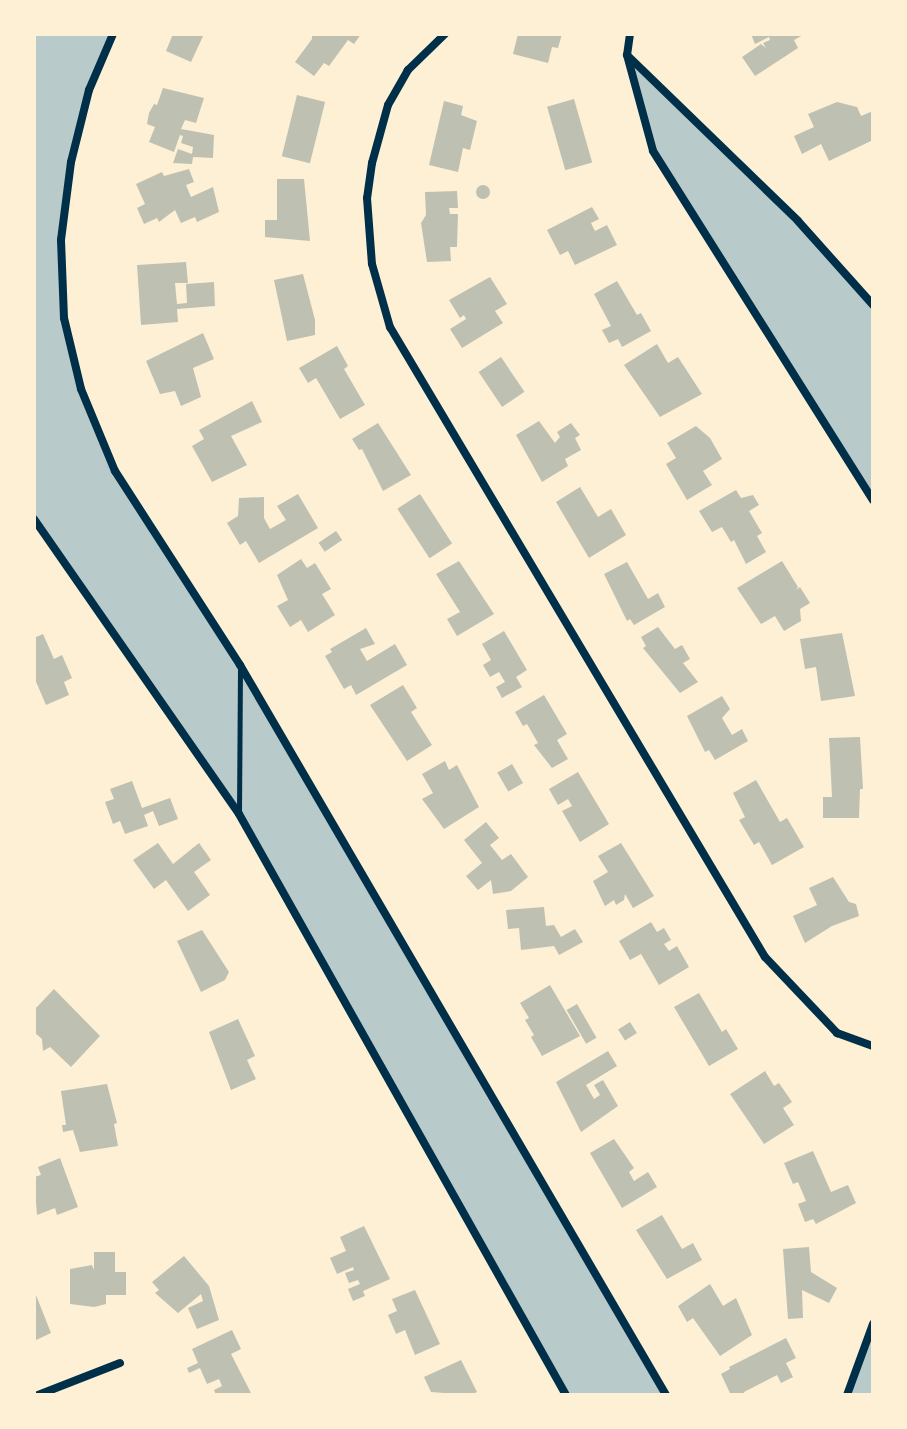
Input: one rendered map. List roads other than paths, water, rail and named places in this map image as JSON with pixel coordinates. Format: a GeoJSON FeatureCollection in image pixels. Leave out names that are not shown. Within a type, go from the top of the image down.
{"type":"FeatureCollection","features":[{"type":"Feature","properties":{"kind":"street"},"geometry":{"type":"LineString","coordinates":[[113,34],[89,90],[71,162],[61,240],[64,318],[81,389],[115,471],[240,665],[666,1395]]}},
{"type":"Feature","properties":{"kind":"street"},"geometry":{"type":"LineString","coordinates":[[445,34],[408,70],[378,131],[367,198],[372,264],[390,327],[765,957],[837,1033],[873,1046]]}},
{"type":"Feature","properties":{"kind":"street"},"geometry":{"type":"LineString","coordinates":[[630,34],[627,55],[653,151],[873,501]]}},
{"type":"Feature","properties":{"kind":"street"},"geometry":{"type":"LineString","coordinates":[[627,55],[798,221],[873,305]]}},
{"type":"Feature","properties":{"kind":"street"},"geometry":{"type":"LineString","coordinates":[[34,519],[239,814],[566,1395]]}},
{"type":"Feature","properties":{"kind":"street"},"geometry":{"type":"LineString","coordinates":[[847,1395],[873,1324]]}},
{"type":"Feature","properties":{"kind":"street"},"geometry":{"type":"LineString","coordinates":[[38,1395],[120,1363]]}},
{"type":"Feature","properties":{"kind":"lane"},"geometry":{"type":"LineString","coordinates":[[239,814],[240,665]]}}]}
